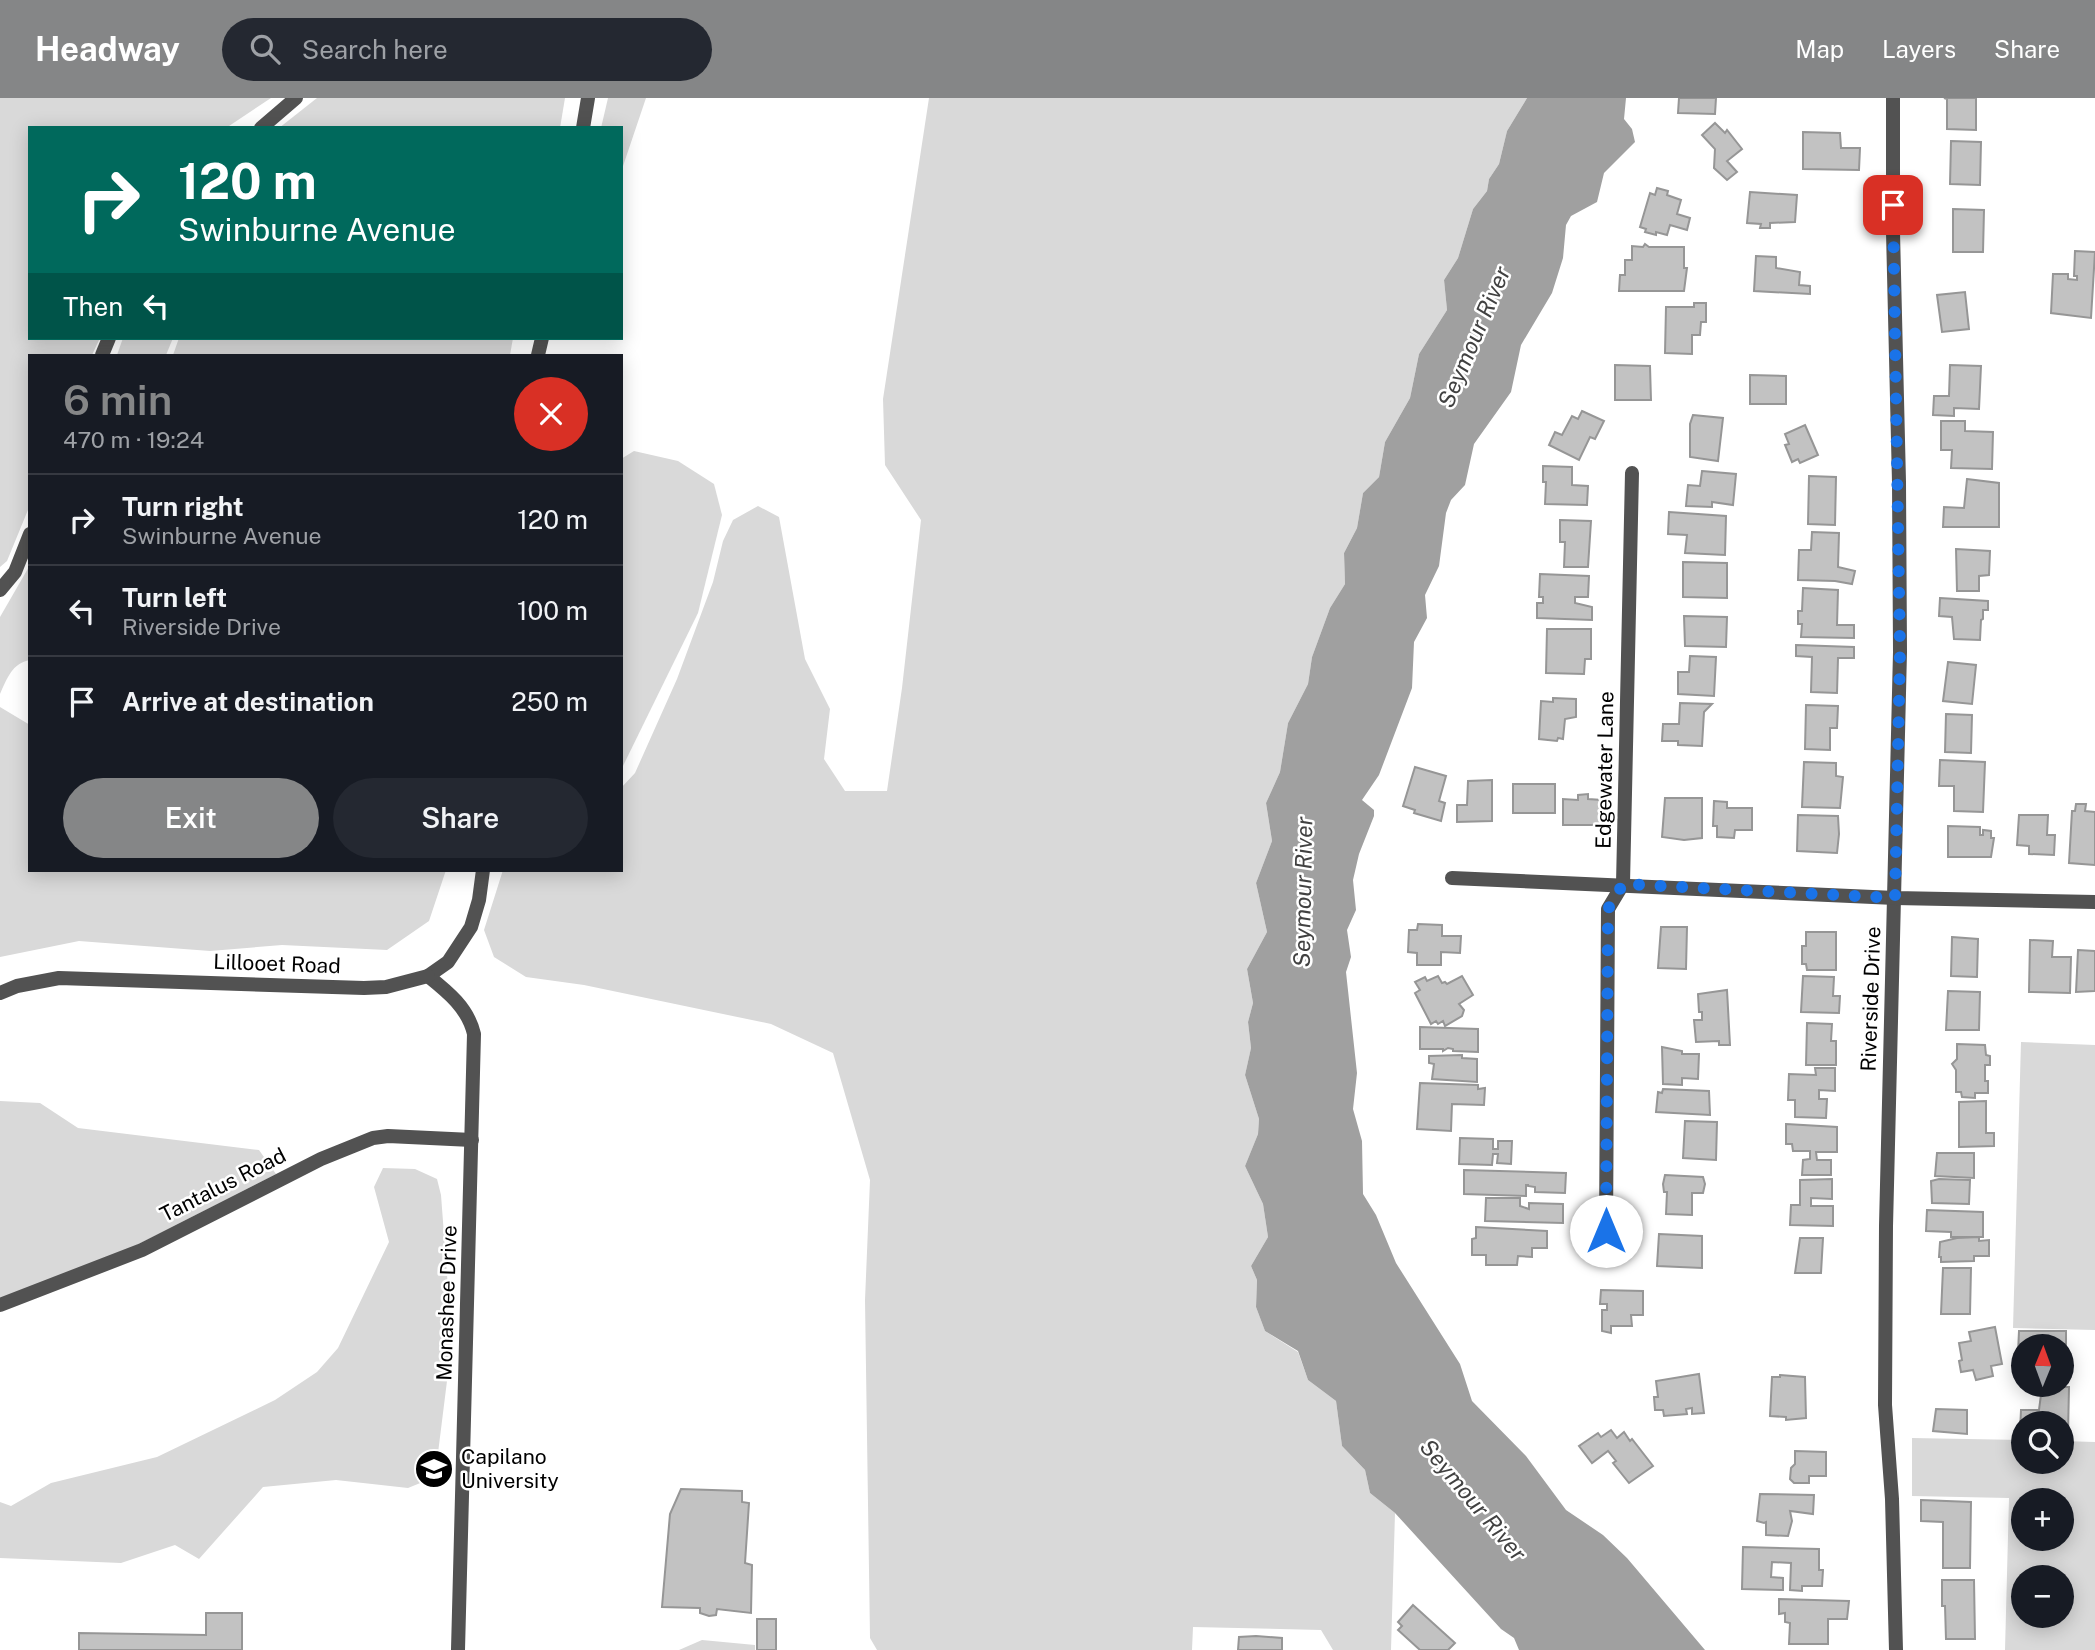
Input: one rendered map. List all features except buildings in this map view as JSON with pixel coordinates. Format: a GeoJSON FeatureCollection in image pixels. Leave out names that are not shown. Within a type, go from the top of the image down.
{"type":"FeatureCollection","features":[{"type":"Feature","properties":{"kind":"street"},"geometry":{"type":"LineString","coordinates":[[263,126],[296,98]]}},
{"type":"Feature","properties":{"kind":"street"},"geometry":{"type":"LineString","coordinates":[[583,126],[588,98]]}},
{"type":"Feature","properties":{"kind":"street","name":"Riverside Drive"},"geometry":{"type":"LineString","coordinates":[[1894,98],[1892,232],[1899,482],[1900,652],[1886,1199],[1885,1405],[1892,1499],[1896,1650]]}},
{"type":"Feature","properties":{"kind":"street","name":"Edgewater Lane"},"geometry":{"type":"LineString","coordinates":[[1606,1231],[1608,909],[1623,884],[1632,474]]}},
{"type":"Feature","properties":{"kind":"street"},"geometry":{"type":"LineString","coordinates":[[0,590],[15,572],[28,539]]}},
{"type":"Feature","properties":{"kind":"street","name":"Lillooet Road"},"geometry":{"type":"LineString","coordinates":[[0,993],[17,986],[59,978],[386,987],[428,976],[448,962],[471,927],[479,900],[483,872]]}},
{"type":"Feature","properties":{"kind":"street"},"geometry":{"type":"LineString","coordinates":[[1452,878],[1895,898],[2095,902]]}},
{"type":"Feature","properties":{"kind":"street","name":"Monashee Drive"},"geometry":{"type":"LineString","coordinates":[[428,976],[452,996],[471,1021],[474,1034],[458,1650]]}},
{"type":"Feature","properties":{"kind":"street","name":"Tantalus Road"},"geometry":{"type":"LineString","coordinates":[[0,1306],[142,1250],[321,1159],[373,1138],[388,1136],[472,1140]]}},
{"type":"Feature","properties":{"kind":"shaded area"},"geometry":{"type":"Polygon","coordinates":[[[0,98],[271,98],[229,126],[28,126],[28,340],[99,340],[92,354],[28,354],[28,510],[7,561],[0,567],[0,98]]]}},
{"type":"Feature","properties":{"kind":"shaded area"},"geometry":{"type":"Polygon","coordinates":[[[317,98],[565,98],[560,126],[282,126],[317,98]]]}},
{"type":"Feature","properties":{"kind":"shaded area"},"geometry":{"type":"Polygon","coordinates":[[[608,98],[646,98],[623,166],[623,126],[601,126],[608,98]]]}},
{"type":"Feature","properties":{"kind":"shaded area"},"geometry":{"type":"Polygon","coordinates":[[[929,98],[1527,98],[1507,131],[1499,164],[1489,179],[1487,191],[1473,209],[1458,258],[1444,280],[1447,310],[1419,354],[1410,398],[1385,442],[1379,477],[1363,493],[1357,528],[1344,553],[1345,584],[1330,608],[1312,657],[1308,684],[1288,723],[1280,772],[1266,803],[1272,841],[1256,883],[1267,932],[1247,969],[1253,1003],[1248,1022],[1251,1048],[1245,1075],[1259,1119],[1258,1134],[1245,1166],[1263,1204],[1268,1237],[1251,1266],[1257,1280],[1256,1307],[1265,1331],[1298,1352],[1308,1380],[1336,1401],[1342,1446],[1365,1470],[1370,1493],[1395,1513],[1391,1650],[1333,1650],[1321,1630],[1193,1627],[1192,1650],[877,1650],[870,1638],[865,1300],[870,1180],[833,1053],[771,1024],[584,985],[526,977],[494,957],[484,930],[502,872],[623,872],[623,786],[635,773],[677,679],[713,582],[723,541],[733,520],[758,506],[779,517],[805,659],[830,709],[824,759],[845,791],[887,791],[921,520],[885,465],[883,399],[929,98]]]}},
{"type":"Feature","properties":{"kind":"shaded area"},"geometry":{"type":"Polygon","coordinates":[[[122,340],[172,340],[166,354],[117,354],[122,340]]]}},
{"type":"Feature","properties":{"kind":"shaded area"},"geometry":{"type":"Polygon","coordinates":[[[178,340],[513,340],[510,354],[173,354],[178,340]]]}},
{"type":"Feature","properties":{"kind":"shaded area"},"geometry":{"type":"Polygon","coordinates":[[[634,451],[678,461],[714,484],[722,515],[698,613],[623,766],[623,458],[634,451]]]}},
{"type":"Feature","properties":{"kind":"shaded area"},"geometry":{"type":"Polygon","coordinates":[[[28,568],[28,661],[14,668],[0,694],[0,617],[28,568]]]}},
{"type":"Feature","properties":{"kind":"shaded area"},"geometry":{"type":"Polygon","coordinates":[[[0,707],[28,724],[28,872],[445,872],[429,921],[387,950],[282,945],[210,951],[79,941],[0,957],[0,707]]]}},
{"type":"Feature","properties":{"kind":"shaded area"},"geometry":{"type":"Polygon","coordinates":[[[2021,1042],[2095,1045],[2095,1330],[2013,1328],[2021,1042]]]}},
{"type":"Feature","properties":{"kind":"shaded area"},"geometry":{"type":"Polygon","coordinates":[[[0,1101],[40,1103],[78,1128],[259,1150],[276,1174],[119,1254],[0,1300],[0,1101]]]}},
{"type":"Feature","properties":{"kind":"shaded area"},"geometry":{"type":"Polygon","coordinates":[[[383,1168],[415,1169],[437,1179],[441,1195],[452,1341],[435,1477],[408,1488],[336,1480],[263,1487],[199,1559],[175,1545],[121,1563],[0,1558],[0,1502],[11,1506],[51,1483],[157,1457],[275,1400],[317,1372],[338,1348],[389,1242],[374,1187],[383,1168]]]}},
{"type":"Feature","properties":{"kind":"shaded area"},"geometry":{"type":"Polygon","coordinates":[[[1912,1438],[2011,1440],[2011,1474],[2074,1474],[2074,1441],[2095,1442],[2095,1650],[2005,1650],[2009,1498],[1912,1496],[1912,1438]]]}},
{"type":"Feature","properties":{"kind":"shaded area"},"geometry":{"type":"Polygon","coordinates":[[[702,1640],[755,1645],[755,1650],[679,1650],[702,1640]]]}},
{"type":"Feature","properties":{"kind":"water","name":"Seymour River"},"geometry":{"type":"Polygon","coordinates":[[[1527,98],[1626,98],[1624,119],[1632,129],[1635,142],[1604,173],[1597,202],[1571,216],[1566,225],[1563,258],[1552,293],[1521,345],[1511,392],[1474,444],[1465,485],[1451,500],[1446,513],[1439,566],[1425,595],[1427,618],[1414,642],[1412,688],[1379,775],[1362,800],[1374,810],[1374,816],[1359,854],[1353,880],[1356,910],[1347,930],[1351,957],[1346,972],[1357,1073],[1353,1109],[1362,1141],[1363,1194],[1376,1215],[1396,1263],[1460,1364],[1472,1401],[1526,1456],[1566,1510],[1603,1535],[1627,1558],[1705,1650],[1519,1650],[1514,1638],[1501,1629],[1395,1513],[1370,1493],[1365,1470],[1342,1446],[1336,1401],[1308,1380],[1298,1351],[1265,1331],[1256,1307],[1257,1280],[1251,1266],[1268,1237],[1263,1204],[1245,1166],[1258,1134],[1259,1119],[1245,1075],[1251,1048],[1248,1022],[1253,1003],[1247,969],[1267,932],[1256,883],[1272,841],[1266,803],[1280,772],[1288,723],[1308,684],[1312,657],[1330,608],[1345,584],[1344,553],[1357,528],[1363,493],[1379,477],[1385,442],[1410,398],[1419,354],[1447,310],[1444,280],[1458,258],[1473,209],[1487,191],[1489,179],[1499,164],[1507,131],[1527,98]]]}},
{"type":"Feature","properties":{"kind":"place","name":"Capilano University"},"geometry":{"type":"Point","coordinates":[434,1469]}},
{"type":"Feature","properties":{"kind":"route"},"geometry":{"type":"LineString","coordinates":[[1606,1231],[1608,909],[1623,884],[1895,898],[1900,652],[1893,205]]}}]}
